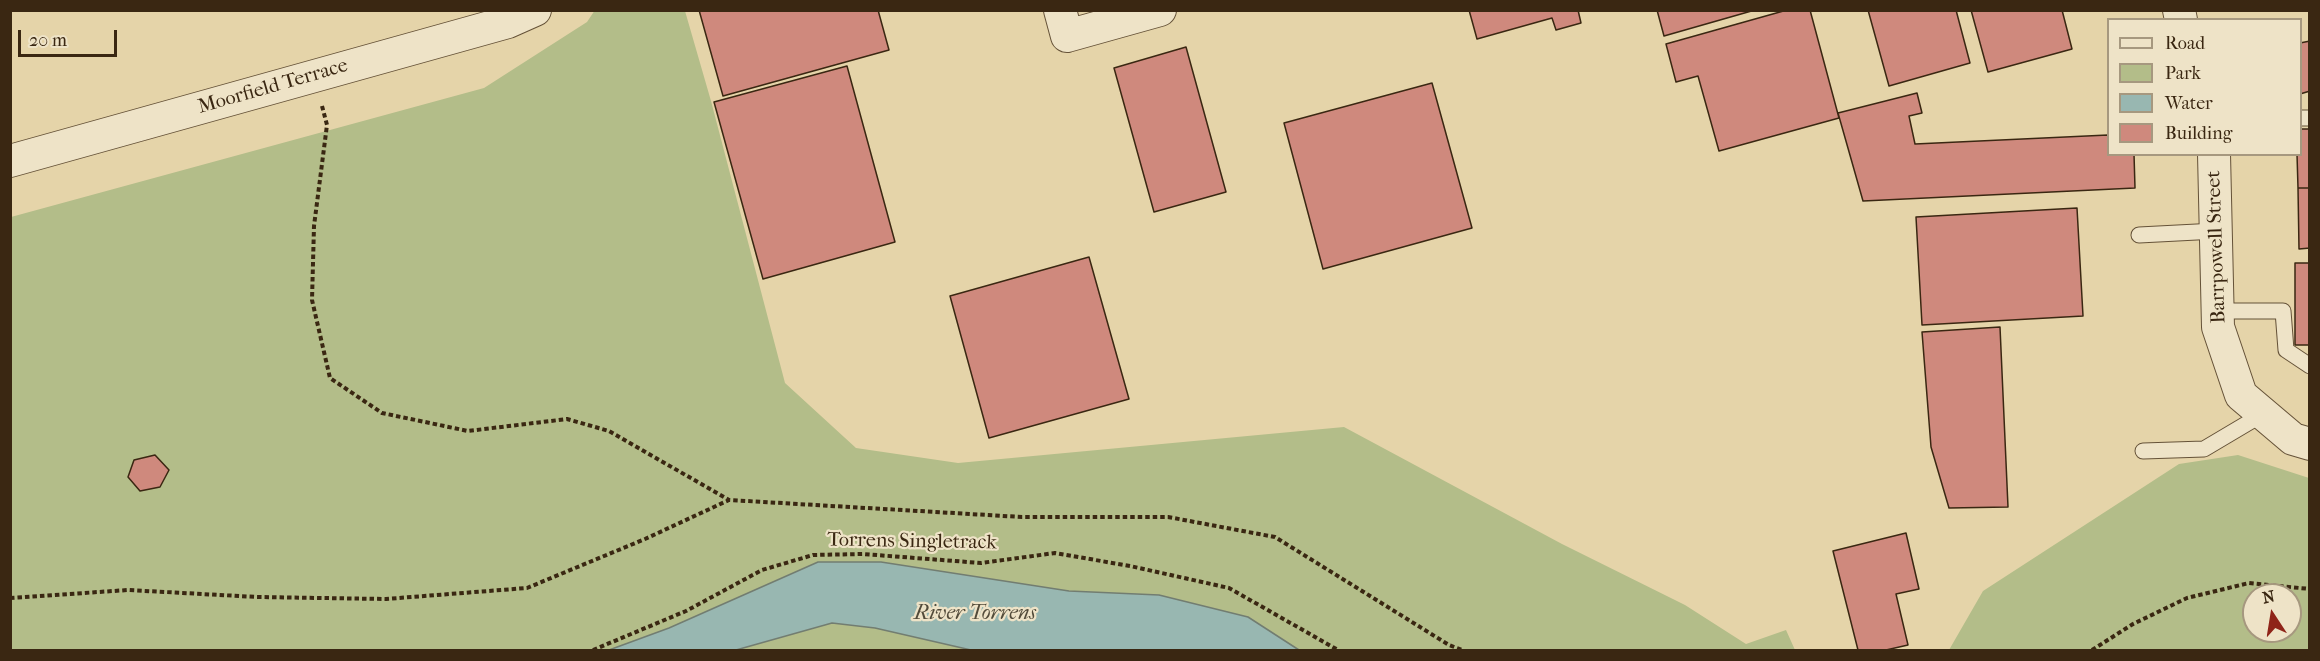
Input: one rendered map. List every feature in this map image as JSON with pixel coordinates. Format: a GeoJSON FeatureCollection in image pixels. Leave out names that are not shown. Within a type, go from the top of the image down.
{"type":"FeatureCollection","features":[{"type":"Feature","properties":{"kind":"street","name":"Moorfield Terrace"},"geometry":{"type":"LineString","coordinates":[[10,161],[508,22],[535,10]]}},
{"type":"Feature","properties":{"kind":"street"},"geometry":{"type":"LineString","coordinates":[[1064,23],[1160,10]]}},
{"type":"Feature","properties":{"kind":"street","name":"Barrpowell Street"},"geometry":{"type":"LineString","coordinates":[[2214,156],[2218,327],[2241,395],[2293,439],[2310,444]]}},
{"type":"Feature","properties":{"kind":"lane"},"geometry":{"type":"LineString","coordinates":[[2139,235],[2216,231]]}},
{"type":"Feature","properties":{"kind":"lane"},"geometry":{"type":"LineString","coordinates":[[2218,310],[2283,311],[2286,350],[2310,366]]}},
{"type":"Feature","properties":{"kind":"lane"},"geometry":{"type":"LineString","coordinates":[[2143,452],[2204,449],[2263,414]]}},
{"type":"Feature","properties":{"kind":"path"},"geometry":{"type":"LineString","coordinates":[[313,76],[327,124],[314,226],[312,300],[330,378],[382,413],[468,431],[567,419],[609,431],[729,500],[1022,517],[1168,517],[1275,537],[1462,651]]}},
{"type":"Feature","properties":{"kind":"path"},"geometry":{"type":"LineString","coordinates":[[10,598],[128,590],[257,597],[386,599],[527,588],[645,539],[729,500]]}},
{"type":"Feature","properties":{"kind":"path","name":"Torrens Singletrack"},"geometry":{"type":"LineString","coordinates":[[593,651],[686,611],[762,570],[813,555],[863,554],[981,563],[1054,553],[1130,566],[1228,588],[1338,651]]}},
{"type":"Feature","properties":{"kind":"path"},"geometry":{"type":"LineString","coordinates":[[2092,651],[2133,624],[2187,598],[2249,583],[2310,589]]}},
{"type":"Feature","properties":{"kind":"green space"},"geometry":{"type":"Polygon","coordinates":[[[595,10],[685,11],[785,383],[856,448],[958,463],[1344,427],[1562,544],[1685,605],[1746,644],[1786,630],[1795,650],[11,650],[11,217],[484,88],[587,22],[595,10]]]}},
{"type":"Feature","properties":{"kind":"green space"},"geometry":{"type":"Polygon","coordinates":[[[2238,455],[2309,478],[2309,650],[1949,650],[1983,591],[2179,464],[2238,455]]]}},
{"type":"Feature","properties":{"kind":"water","name":"River Torrens"},"geometry":{"type":"Polygon","coordinates":[[[818,562],[881,562],[1069,591],[1159,595],[1248,617],[1299,650],[971,650],[875,628],[832,623],[736,650],[609,650],[669,628],[818,562]]]}},
{"type":"Feature","properties":{"kind":"building"},"geometry":{"type":"Polygon","coordinates":[[[699,10],[878,10],[889,50],[723,96],[699,10]]]}},
{"type":"Feature","properties":{"kind":"building"},"geometry":{"type":"Polygon","coordinates":[[[1469,10],[1578,10],[1581,23],[1556,30],[1552,18],[1477,39],[1469,10]]]}},
{"type":"Feature","properties":{"kind":"building"},"geometry":{"type":"Polygon","coordinates":[[[1657,10],[1755,10],[1664,36],[1657,10]]]}},
{"type":"Feature","properties":{"kind":"building"},"geometry":{"type":"Polygon","coordinates":[[[1787,10],[1810,10],[1839,118],[1719,151],[1698,76],[1676,82],[1666,44],[1787,10]]]}},
{"type":"Feature","properties":{"kind":"building"},"geometry":{"type":"Polygon","coordinates":[[[1868,10],[1956,10],[1970,63],[1889,86],[1868,10]]]}},
{"type":"Feature","properties":{"kind":"building"},"geometry":{"type":"Polygon","coordinates":[[[1971,10],[2062,10],[2072,49],[1988,72],[1971,10]]]}},
{"type":"Feature","properties":{"kind":"building"},"geometry":{"type":"Polygon","coordinates":[[[2310,41],[2310,91],[2302,93],[2302,43],[2310,41]]]}},
{"type":"Feature","properties":{"kind":"building"},"geometry":{"type":"Polygon","coordinates":[[[1186,47],[1226,192],[1154,212],[1114,68],[1186,47]]]}},
{"type":"Feature","properties":{"kind":"building"},"geometry":{"type":"Polygon","coordinates":[[[847,66],[895,242],[763,279],[714,102],[847,66]]]}},
{"type":"Feature","properties":{"kind":"building"},"geometry":{"type":"Polygon","coordinates":[[[1432,83],[1472,228],[1323,269],[1284,123],[1432,83]]]}},
{"type":"Feature","properties":{"kind":"building"},"geometry":{"type":"Polygon","coordinates":[[[1917,93],[1922,113],[1909,116],[1915,144],[2107,135],[2107,156],[2134,156],[2135,188],[1863,201],[1838,113],[1917,93]]]}},
{"type":"Feature","properties":{"kind":"building"},"geometry":{"type":"Polygon","coordinates":[[[2302,129],[2310,129],[2310,188],[2298,188],[2297,156],[2302,156],[2302,129]]]}},
{"type":"Feature","properties":{"kind":"building"},"geometry":{"type":"Polygon","coordinates":[[[2298,188],[2310,188],[2310,248],[2299,249],[2298,188]]]}},
{"type":"Feature","properties":{"kind":"building"},"geometry":{"type":"Polygon","coordinates":[[[2077,208],[2083,316],[1922,325],[1916,217],[2077,208]]]}},
{"type":"Feature","properties":{"kind":"building"},"geometry":{"type":"Polygon","coordinates":[[[1089,257],[1129,399],[989,438],[950,296],[1089,257]]]}},
{"type":"Feature","properties":{"kind":"building"},"geometry":{"type":"Polygon","coordinates":[[[2295,263],[2310,263],[2310,345],[2295,345],[2295,263]]]}},
{"type":"Feature","properties":{"kind":"building"},"geometry":{"type":"Polygon","coordinates":[[[2000,327],[2008,507],[1949,508],[1931,447],[1922,332],[2000,327]]]}},
{"type":"Feature","properties":{"kind":"building"},"geometry":{"type":"Polygon","coordinates":[[[155,455],[169,470],[160,487],[140,491],[128,477],[134,460],[155,455]]]}},
{"type":"Feature","properties":{"kind":"building"},"geometry":{"type":"Polygon","coordinates":[[[1906,533],[1919,589],[1896,594],[1908,645],[1886,650],[1858,650],[1833,551],[1906,533]]]}}]}
